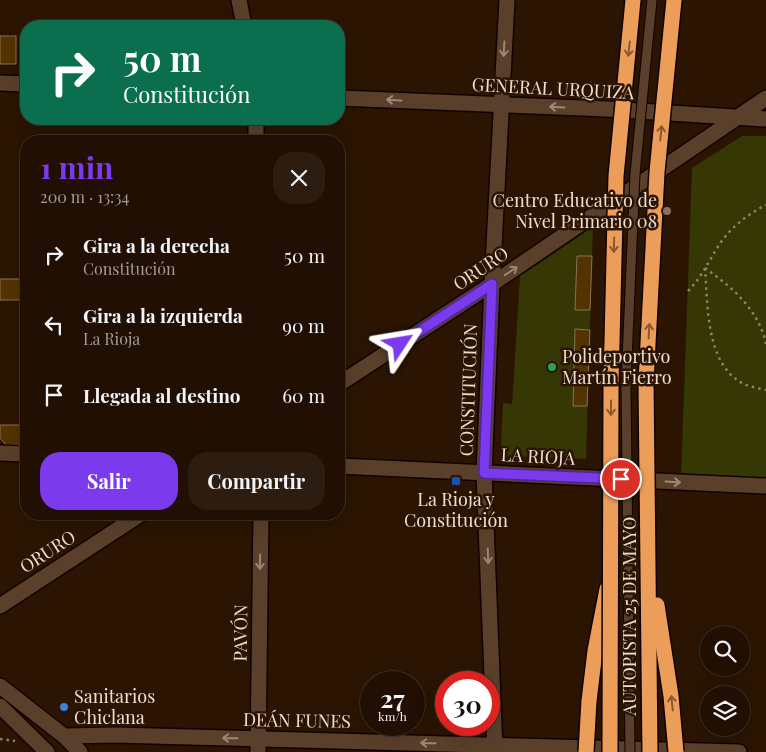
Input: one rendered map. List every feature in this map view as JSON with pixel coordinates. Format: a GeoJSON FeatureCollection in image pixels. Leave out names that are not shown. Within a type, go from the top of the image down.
{"type":"FeatureCollection","features":[{"type":"Feature","properties":{"kind":"highway","name":"AUTOPISTA 25 DE MAYO"},"geometry":{"type":"LineString","coordinates":[[610,752],[611,383],[616,176],[633,0]]}},
{"type":"Feature","properties":{"kind":"highway","name":"AUTOPISTA 25 DE MAYO"},"geometry":{"type":"LineString","coordinates":[[650,752],[646,382],[657,172],[674,0]]}},
{"type":"Feature","properties":{"kind":"highway"},"geometry":{"type":"LineString","coordinates":[[649,554],[671,696],[676,752]]}},
{"type":"Feature","properties":{"kind":"highway"},"geometry":{"type":"LineString","coordinates":[[586,752],[595,651],[611,567]]}},
{"type":"Feature","properties":{"kind":"street"},"geometry":{"type":"LineString","coordinates":[[239,0],[243,20]]}},
{"type":"Feature","properties":{"kind":"street","name":"CONSTITUCIÓN"},"geometry":{"type":"LineString","coordinates":[[495,748],[484,473],[507,0]]}},
{"type":"Feature","properties":{"kind":"street"},"geometry":{"type":"LineString","coordinates":[[0,83],[20,84]]}},
{"type":"Feature","properties":{"kind":"street","name":"GENERAL URQUIZA"},"geometry":{"type":"LineString","coordinates":[[345,98],[766,119]]}},
{"type":"Feature","properties":{"kind":"street","name":"ORURO"},"geometry":{"type":"LineString","coordinates":[[345,380],[492,284],[766,98]]}},
{"type":"Feature","properties":{"kind":"street"},"geometry":{"type":"LineString","coordinates":[[0,453],[20,454]]}},
{"type":"Feature","properties":{"kind":"street","name":"LA RIOJA"},"geometry":{"type":"LineString","coordinates":[[345,466],[766,486]]}},
{"type":"Feature","properties":{"kind":"street","name":"ORURO"},"geometry":{"type":"LineString","coordinates":[[0,606],[132,520]]}},
{"type":"Feature","properties":{"kind":"street","name":"PAVÓN"},"geometry":{"type":"LineString","coordinates":[[258,745],[261,520]]}},
{"type":"Feature","properties":{"kind":"street"},"geometry":{"type":"LineString","coordinates":[[0,686],[64,736],[80,752]]}},
{"type":"Feature","properties":{"kind":"street"},"geometry":{"type":"LineString","coordinates":[[0,706],[47,752]]}},
{"type":"Feature","properties":{"kind":"street","name":"DEÁN FUNES"},"geometry":{"type":"LineString","coordinates":[[64,736],[115,735],[258,745],[739,752]]}},
{"type":"Feature","properties":{"kind":"lane"},"geometry":{"type":"LineString","coordinates":[[630,752],[626,383],[635,174],[652,0]]}},
{"type":"Feature","properties":{"kind":"path"},"geometry":{"type":"LineString","coordinates":[[688,291],[697,282],[720,243],[748,216],[766,205]]}},
{"type":"Feature","properties":{"kind":"path"},"geometry":{"type":"LineString","coordinates":[[705,268],[720,279],[747,305],[757,319],[766,344]]}},
{"type":"Feature","properties":{"kind":"path"},"geometry":{"type":"LineString","coordinates":[[705,268],[713,343],[722,364],[732,376],[744,384],[766,390]]}},
{"type":"Feature","properties":{"kind":"shaded area"},"geometry":{"type":"Polygon","coordinates":[[[742,136],[766,136],[766,480],[681,476],[692,168],[742,136]]]}},
{"type":"Feature","properties":{"kind":"shaded area","name":"Polideportivo Martín Fierro"},"geometry":{"type":"Polygon","coordinates":[[[593,227],[586,459],[508,456],[501,446],[503,403],[512,404],[520,276],[593,227]]]}},
{"type":"Feature","properties":{"kind":"building"},"geometry":{"type":"Polygon","coordinates":[[[0,36],[16,36],[16,64],[0,64],[0,36]]]}},
{"type":"Feature","properties":{"kind":"building"},"geometry":{"type":"Polygon","coordinates":[[[577,256],[592,256],[590,310],[575,310],[577,256]]]}},
{"type":"Feature","properties":{"kind":"building"},"geometry":{"type":"Polygon","coordinates":[[[0,279],[20,279],[20,300],[0,300],[0,279]]]}},
{"type":"Feature","properties":{"kind":"building"},"geometry":{"type":"Polygon","coordinates":[[[575,329],[590,330],[587,406],[573,406],[575,329]]]}},
{"type":"Feature","properties":{"kind":"building"},"geometry":{"type":"Polygon","coordinates":[[[0,425],[20,425],[20,445],[6,445],[0,438],[0,425]]]}},
{"type":"Feature","properties":{"kind":"place","name":"Centro Educativo de Nivel Primario 08"},"geometry":{"type":"Point","coordinates":[667,211]}},
{"type":"Feature","properties":{"kind":"place","name":"Polideportivo Martín Fierro"},"geometry":{"type":"Point","coordinates":[552,367]}},
{"type":"Feature","properties":{"kind":"place","name":"La Rioja y Constitución"},"geometry":{"type":"Point","coordinates":[456,481]}},
{"type":"Feature","properties":{"kind":"place","name":"Sanitarios Chiclana"},"geometry":{"type":"Point","coordinates":[64,707]}},
{"type":"Feature","properties":{"kind":"route"},"geometry":{"type":"LineString","coordinates":[[400,344],[492,284],[484,473],[621,479]]}}]}
